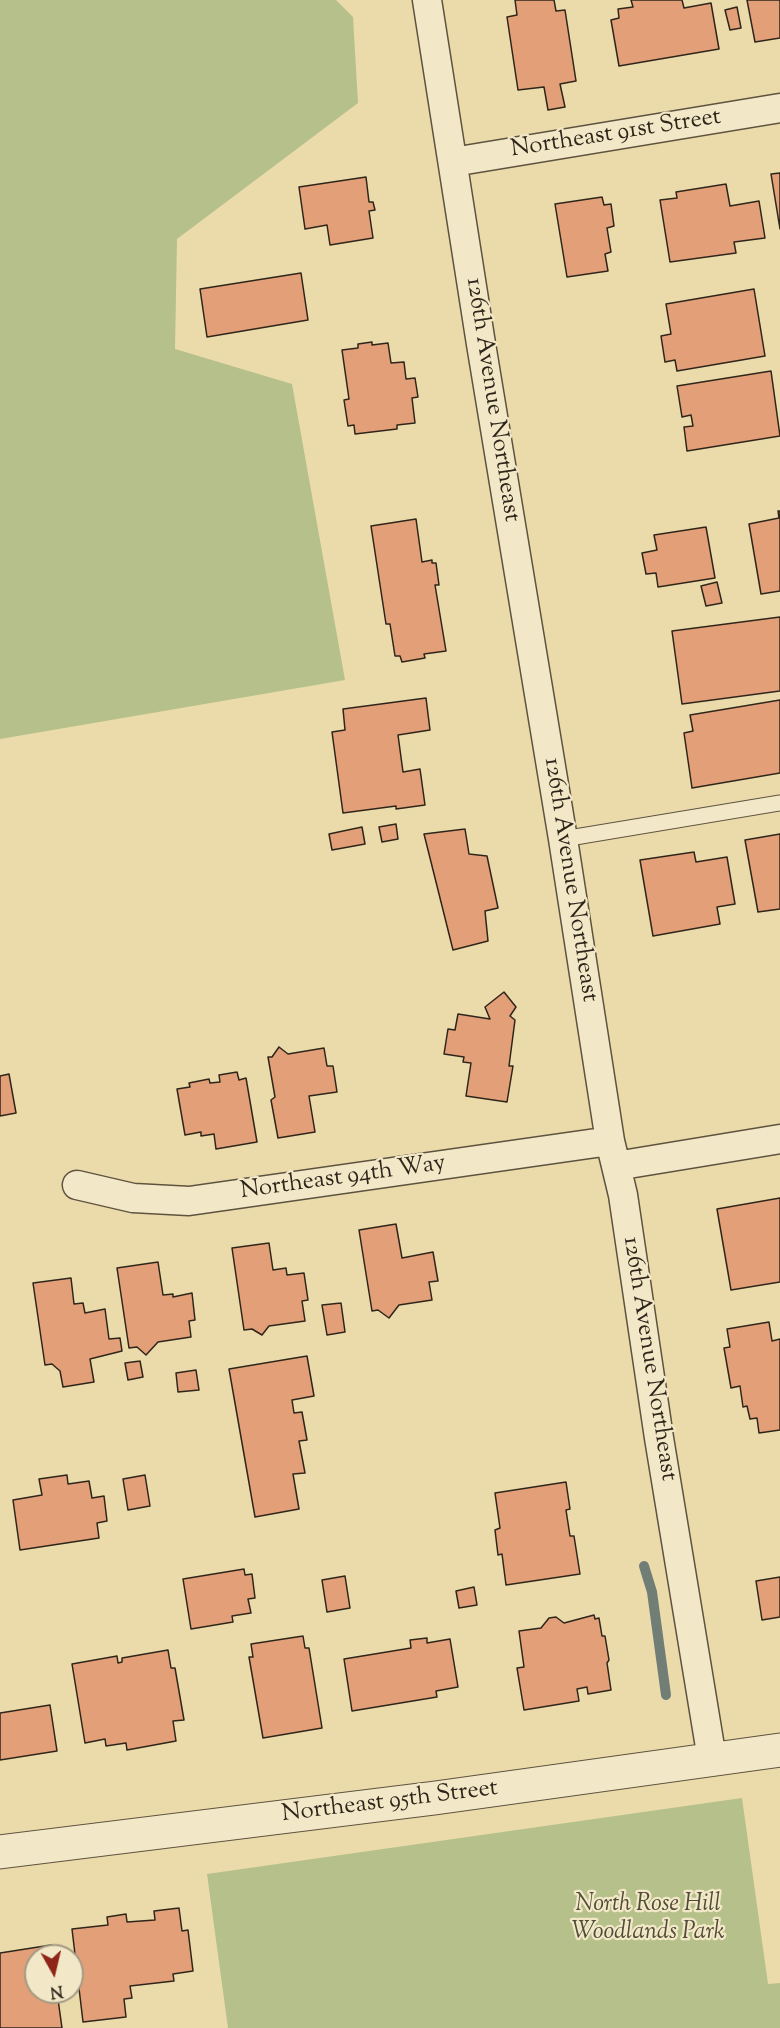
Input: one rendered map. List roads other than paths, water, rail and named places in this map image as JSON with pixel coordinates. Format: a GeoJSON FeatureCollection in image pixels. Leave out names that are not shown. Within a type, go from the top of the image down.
{"type":"FeatureCollection","features":[{"type":"Feature","properties":{"kind":"street","name":"126th Avenue Northeast"},"geometry":{"type":"LineString","coordinates":[[426,0],[613,1153],[623,1195],[652,1391],[712,1759]]}},
{"type":"Feature","properties":{"kind":"street","name":"Northeast 91st Street"},"geometry":{"type":"LineString","coordinates":[[453,162],[780,108]]}},
{"type":"Feature","properties":{"kind":"street","name":"Northeast 94th Way"},"geometry":{"type":"LineString","coordinates":[[77,1185],[133,1198],[189,1201],[613,1153],[780,1139]]}},
{"type":"Feature","properties":{"kind":"street","name":"Northeast 95th Street"},"geometry":{"type":"LineString","coordinates":[[0,1852],[446,1796],[780,1750]]}},
{"type":"Feature","properties":{"kind":"lane"},"geometry":{"type":"LineString","coordinates":[[563,839],[780,803]]}},
{"type":"Feature","properties":{"kind":"waterway"},"geometry":{"type":"LineString","coordinates":[[644,1566],[652,1592],[666,1695]]}},
{"type":"Feature","properties":{"kind":"park label","name":"North Rose Hill Woodlands Park"},"geometry":{"type":"Point","coordinates":[648,1920]}}]}
